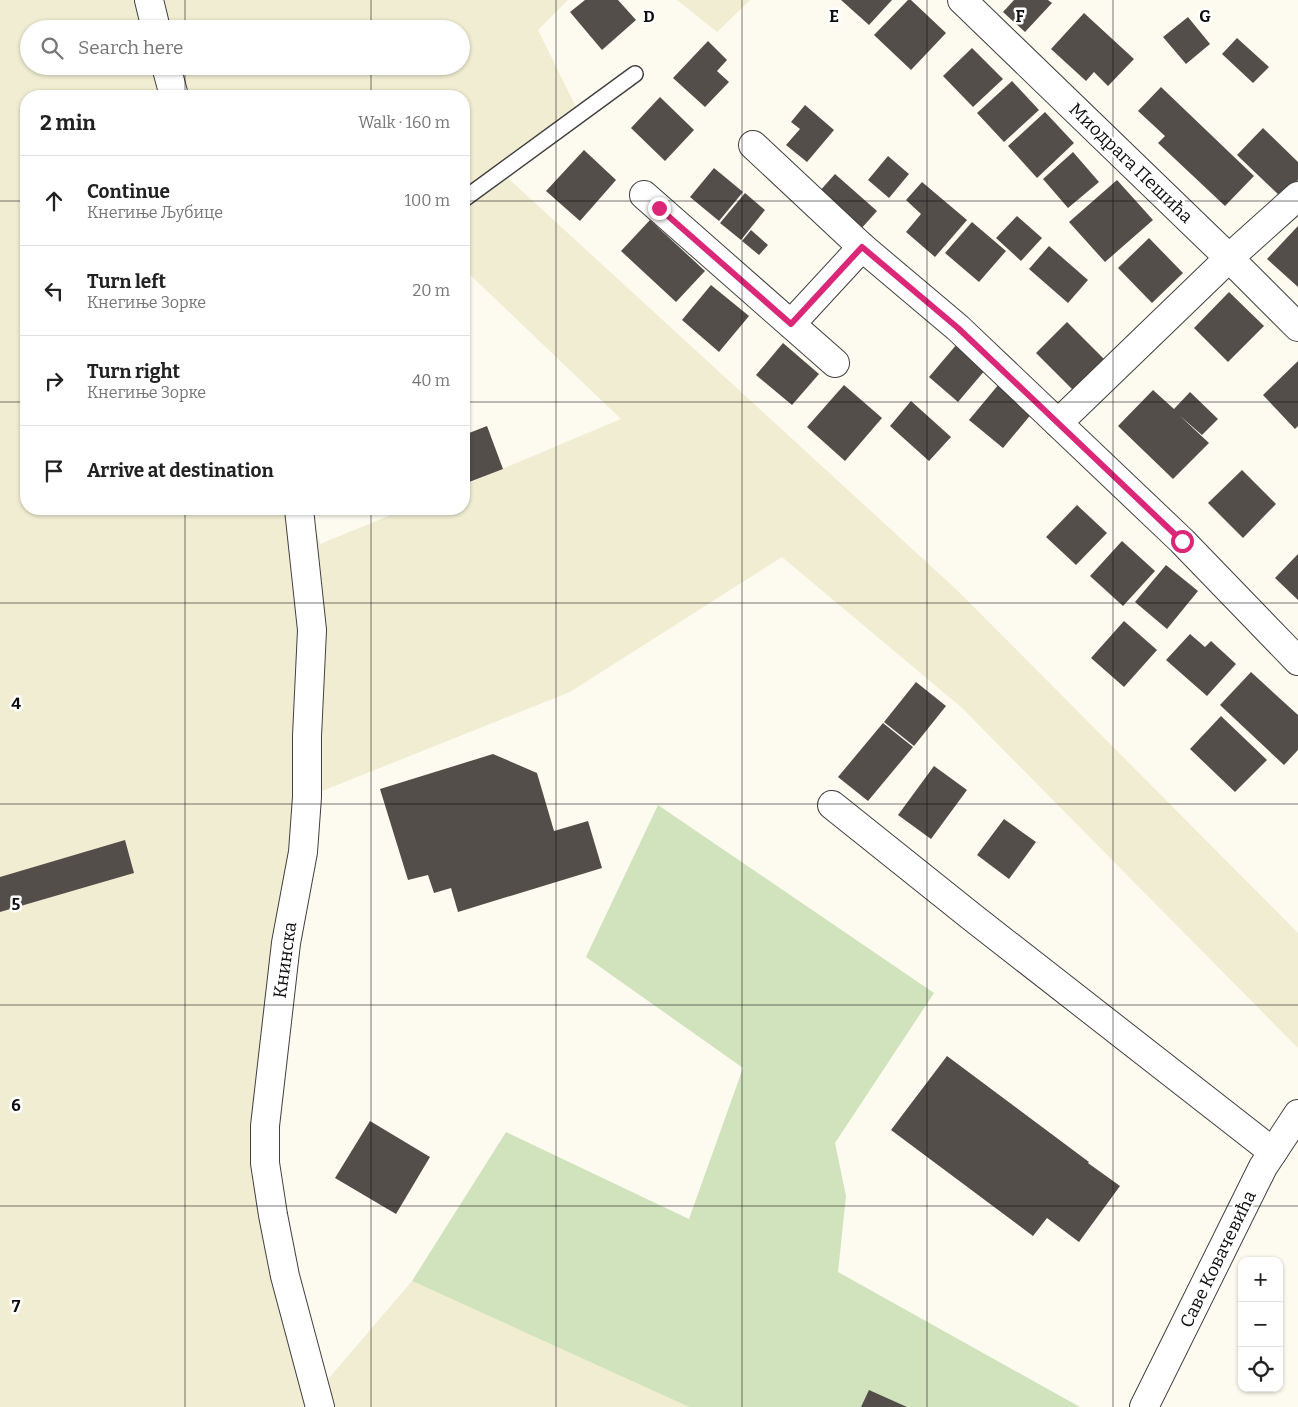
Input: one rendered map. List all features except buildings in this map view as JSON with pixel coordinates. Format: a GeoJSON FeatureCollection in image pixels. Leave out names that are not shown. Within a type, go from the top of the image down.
{"type":"FeatureCollection","features":[{"type":"Feature","properties":{"kind":"street"},"geometry":{"type":"LineString","coordinates":[[149,0],[154,20]]}},
{"type":"Feature","properties":{"kind":"street","name":"Миодрага Пешића"},"geometry":{"type":"LineString","coordinates":[[962,0],[1298,327]]}},
{"type":"Feature","properties":{"kind":"street"},"geometry":{"type":"LineString","coordinates":[[168,75],[172,90]]}},
{"type":"Feature","properties":{"kind":"street"},"geometry":{"type":"LineString","coordinates":[[753,145],[862,247],[958,328],[1182,541],[1298,661]]}},
{"type":"Feature","properties":{"kind":"street"},"geometry":{"type":"LineString","coordinates":[[644,195],[835,363]]}},
{"type":"Feature","properties":{"kind":"street"},"geometry":{"type":"LineString","coordinates":[[1058,423],[1229,258],[1298,196]]}},
{"type":"Feature","properties":{"kind":"street"},"geometry":{"type":"LineString","coordinates":[[791,324],[862,247]]}},
{"type":"Feature","properties":{"kind":"street","name":"Книнска"},"geometry":{"type":"LineString","coordinates":[[300,515],[312,630],[307,736],[307,797],[303,852],[285,953],[265,1126],[265,1163],[285,1276],[320,1407]]}},
{"type":"Feature","properties":{"kind":"street"},"geometry":{"type":"LineString","coordinates":[[832,805],[1273,1152]]}},
{"type":"Feature","properties":{"kind":"street","name":"Саве Ковачевића"},"geometry":{"type":"LineString","coordinates":[[1144,1407],[1263,1167],[1298,1114]]}},
{"type":"Feature","properties":{"kind":"lane"},"geometry":{"type":"LineString","coordinates":[[470,195],[635,74]]}},
{"type":"Feature","properties":{"kind":"shaded area"},"geometry":{"type":"Polygon","coordinates":[[[0,0],[568,0],[538,30],[577,109],[498,169],[958,591],[1298,933],[1298,1048],[961,707],[782,557],[570,692],[307,797],[265,1163],[317,1392],[412,1281],[689,1407],[0,1407],[0,0]]]}},
{"type":"Feature","properties":{"kind":"shaded area"},"geometry":{"type":"Polygon","coordinates":[[[677,0],[750,0],[717,32],[677,0]]]}},
{"type":"Feature","properties":{"kind":"green space"},"geometry":{"type":"Polygon","coordinates":[[[658,805],[934,993],[835,1143],[846,1196],[838,1272],[1080,1407],[689,1407],[412,1281],[506,1132],[689,1219],[743,1068],[586,957],[658,805]]]}},
{"type":"Feature","properties":{"kind":"route"},"geometry":{"type":"LineString","coordinates":[[659,208],[791,324],[862,247],[958,328],[1182,541]]}}]}
